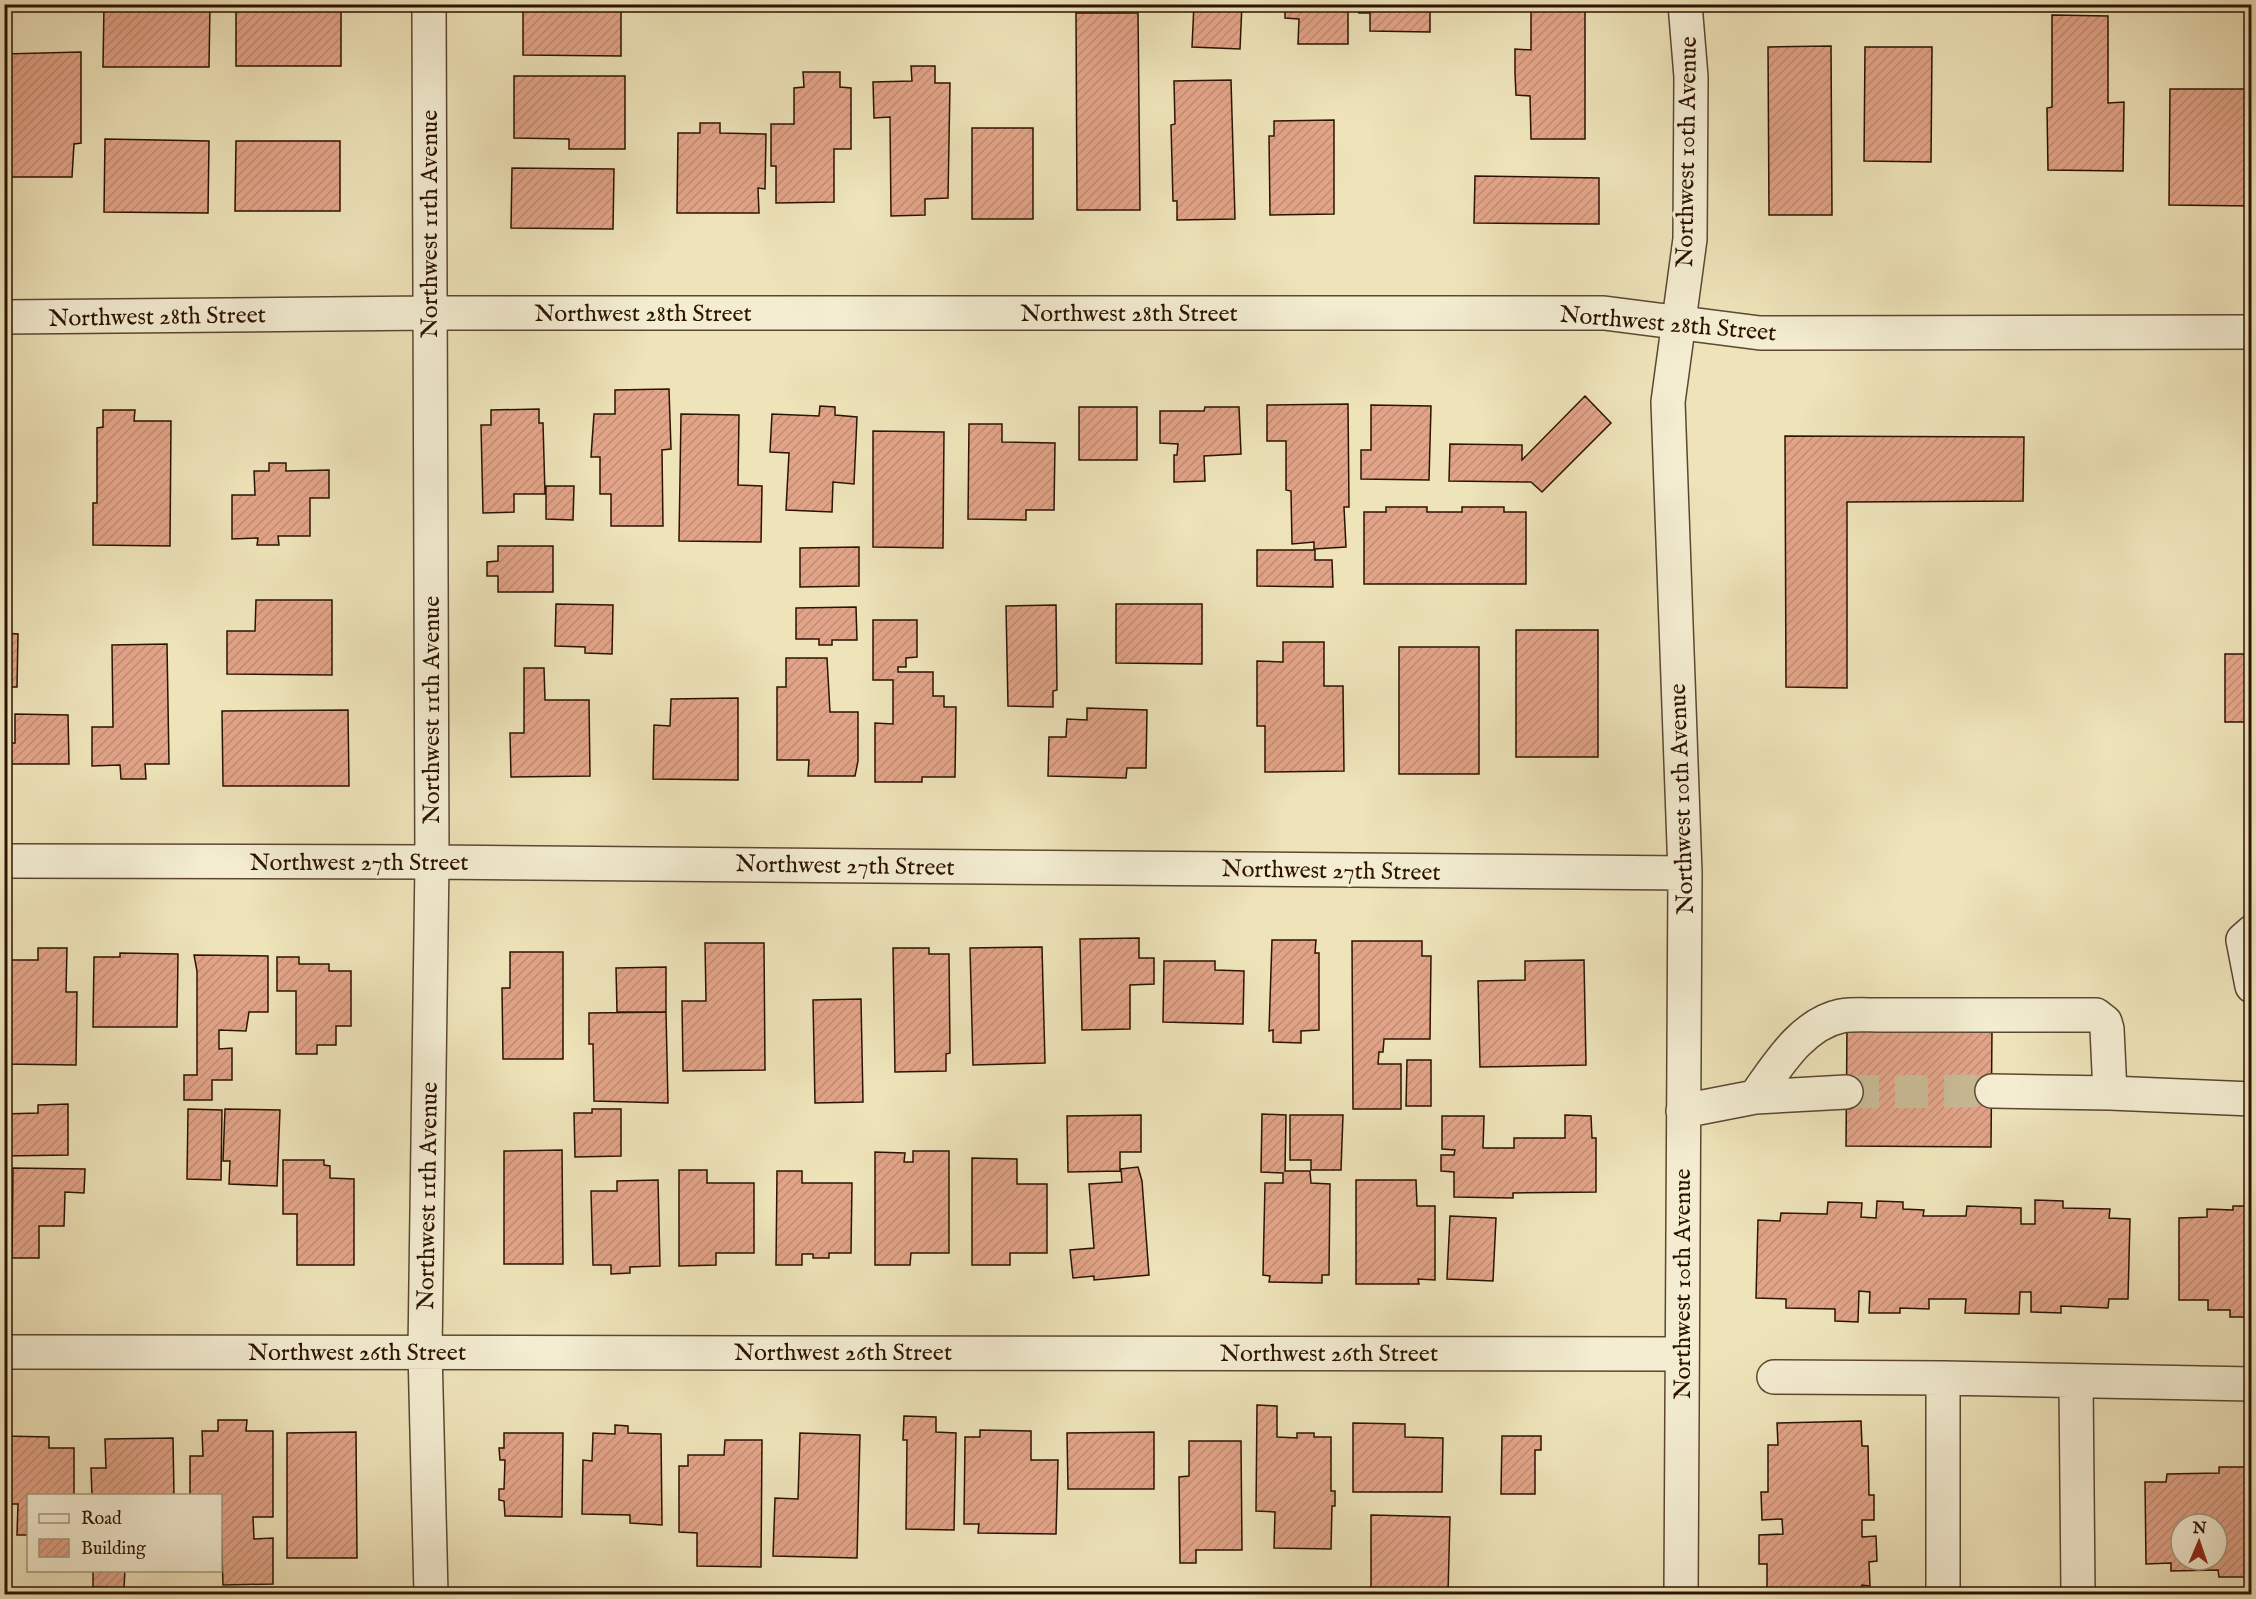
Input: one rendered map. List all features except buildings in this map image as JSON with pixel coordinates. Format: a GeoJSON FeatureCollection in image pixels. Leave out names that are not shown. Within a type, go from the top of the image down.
{"type":"FeatureCollection","features":[{"type":"Feature","properties":{"kind":"street","name":"Northwest 11th Avenue"},"geometry":{"type":"LineString","coordinates":[[429,4],[432,862],[425,1352],[431,1594]]}},
{"type":"Feature","properties":{"kind":"street","name":"Northwest 10th Avenue"},"geometry":{"type":"LineString","coordinates":[[1681,1594],[1685,873],[1668,402],[1690,239],[1691,77],[1685,4]]}},
{"type":"Feature","properties":{"kind":"street","name":"Northwest 28th Street"},"geometry":{"type":"LineString","coordinates":[[4,317],[429,313],[1604,314],[1760,333],[2252,332]]}},
{"type":"Feature","properties":{"kind":"street","name":"Northwest 27th Street"},"geometry":{"type":"LineString","coordinates":[[4,861],[432,862],[1685,873]]}},
{"type":"Feature","properties":{"kind":"street"},"geometry":{"type":"LineString","coordinates":[[2252,932],[2243,940],[2252,986]]}},
{"type":"Feature","properties":{"kind":"street"},"geometry":{"type":"LineString","coordinates":[[1755,1097],[1783,1059],[1810,1030],[1824,1021],[1842,1016],[1878,1015],[2096,1015],[2105,1022],[2107,1029],[2109,1094]]}},
{"type":"Feature","properties":{"kind":"street"},"geometry":{"type":"LineString","coordinates":[[1992,1091],[2252,1099]]}},
{"type":"Feature","properties":{"kind":"street"},"geometry":{"type":"LineString","coordinates":[[1683,1111],[1755,1097],[1846,1092]]}},
{"type":"Feature","properties":{"kind":"street","name":"Northwest 26th Street"},"geometry":{"type":"LineString","coordinates":[[4,1352],[1681,1354]]}},
{"type":"Feature","properties":{"kind":"street"},"geometry":{"type":"LineString","coordinates":[[1774,1377],[2252,1384]]}},
{"type":"Feature","properties":{"kind":"street"},"geometry":{"type":"LineString","coordinates":[[1943,1378],[1943,1594]]}},
{"type":"Feature","properties":{"kind":"street"},"geometry":{"type":"LineString","coordinates":[[2076,1381],[2078,1594]]}},
{"type":"Feature","properties":{"kind":"tunnel"},"geometry":{"type":"LineString","coordinates":[[1846,1092],[1992,1091]]}}]}
